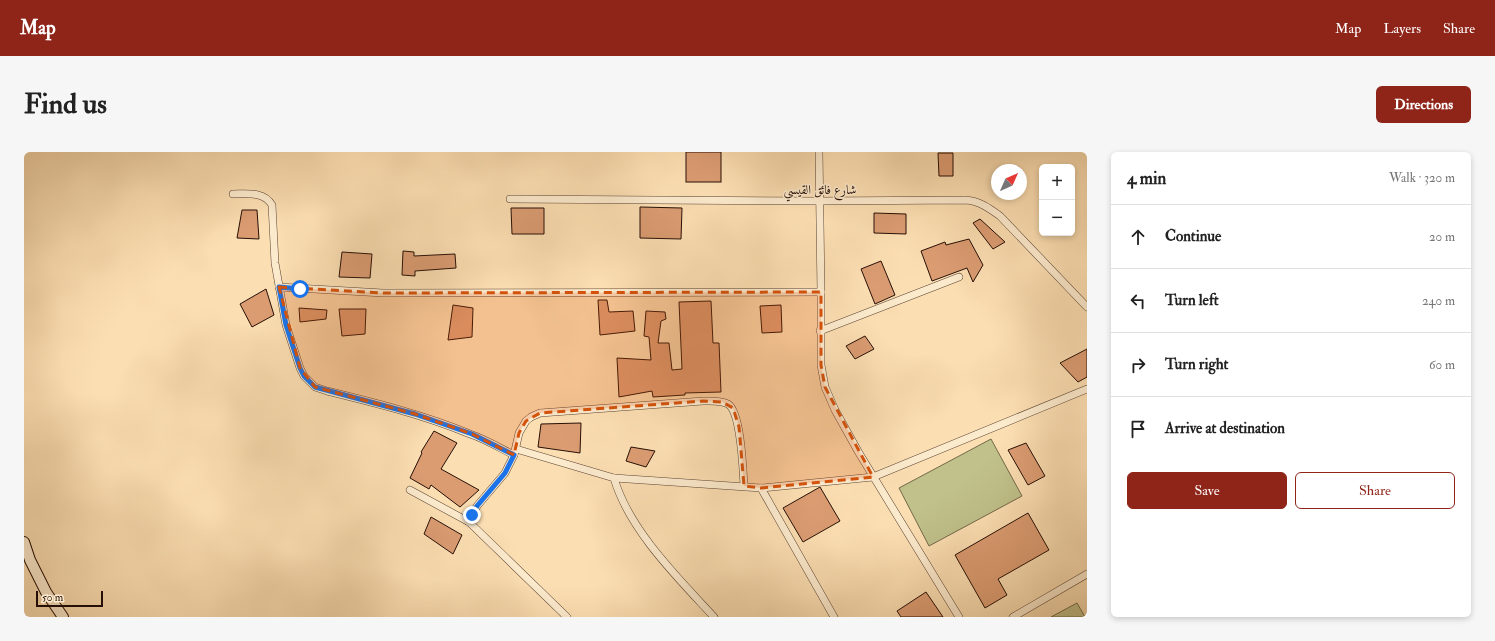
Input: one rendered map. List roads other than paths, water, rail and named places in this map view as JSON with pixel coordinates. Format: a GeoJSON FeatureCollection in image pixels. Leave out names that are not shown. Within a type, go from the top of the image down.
{"type":"FeatureCollection","features":[{"type":"Feature","properties":{"kind":"street"},"geometry":{"type":"LineString","coordinates":[[819,152],[822,292],[820,331],[821,365],[825,387],[835,410],[874,477],[959,617]]}},
{"type":"Feature","properties":{"kind":"street"},"geometry":{"type":"LineString","coordinates":[[233,194],[263,196],[267,198],[272,205],[275,263],[286,325],[300,368],[304,376],[315,387],[415,414],[472,434],[515,452],[614,478],[761,488],[874,477],[1087,389]]}},
{"type":"Feature","properties":{"kind":"street","name":"شارع فائق القيسي"},"geometry":{"type":"LineString","coordinates":[[510,199],[819,202],[974,201],[1000,216],[1087,307]]}},
{"type":"Feature","properties":{"kind":"street"},"geometry":{"type":"LineString","coordinates":[[820,331],[959,277]]}},
{"type":"Feature","properties":{"kind":"street"},"geometry":{"type":"LineString","coordinates":[[279,287],[383,293],[822,292]]}},
{"type":"Feature","properties":{"kind":"street"},"geometry":{"type":"LineString","coordinates":[[469,522],[477,506],[503,476],[515,452],[519,433],[526,421],[540,413],[717,401],[729,404],[733,408],[736,415],[744,486]]}},
{"type":"Feature","properties":{"kind":"street"},"geometry":{"type":"LineString","coordinates":[[614,478],[621,500],[646,539],[680,580],[714,617]]}},
{"type":"Feature","properties":{"kind":"street"},"geometry":{"type":"LineString","coordinates":[[761,488],[834,617]]}},
{"type":"Feature","properties":{"kind":"street"},"geometry":{"type":"LineString","coordinates":[[410,490],[469,522],[567,617]]}},
{"type":"Feature","properties":{"kind":"street"},"geometry":{"type":"LineString","coordinates":[[24,542],[30,560],[46,592],[63,617]]}},
{"type":"Feature","properties":{"kind":"street"},"geometry":{"type":"LineString","coordinates":[[1013,617],[1087,574]]}}]}
